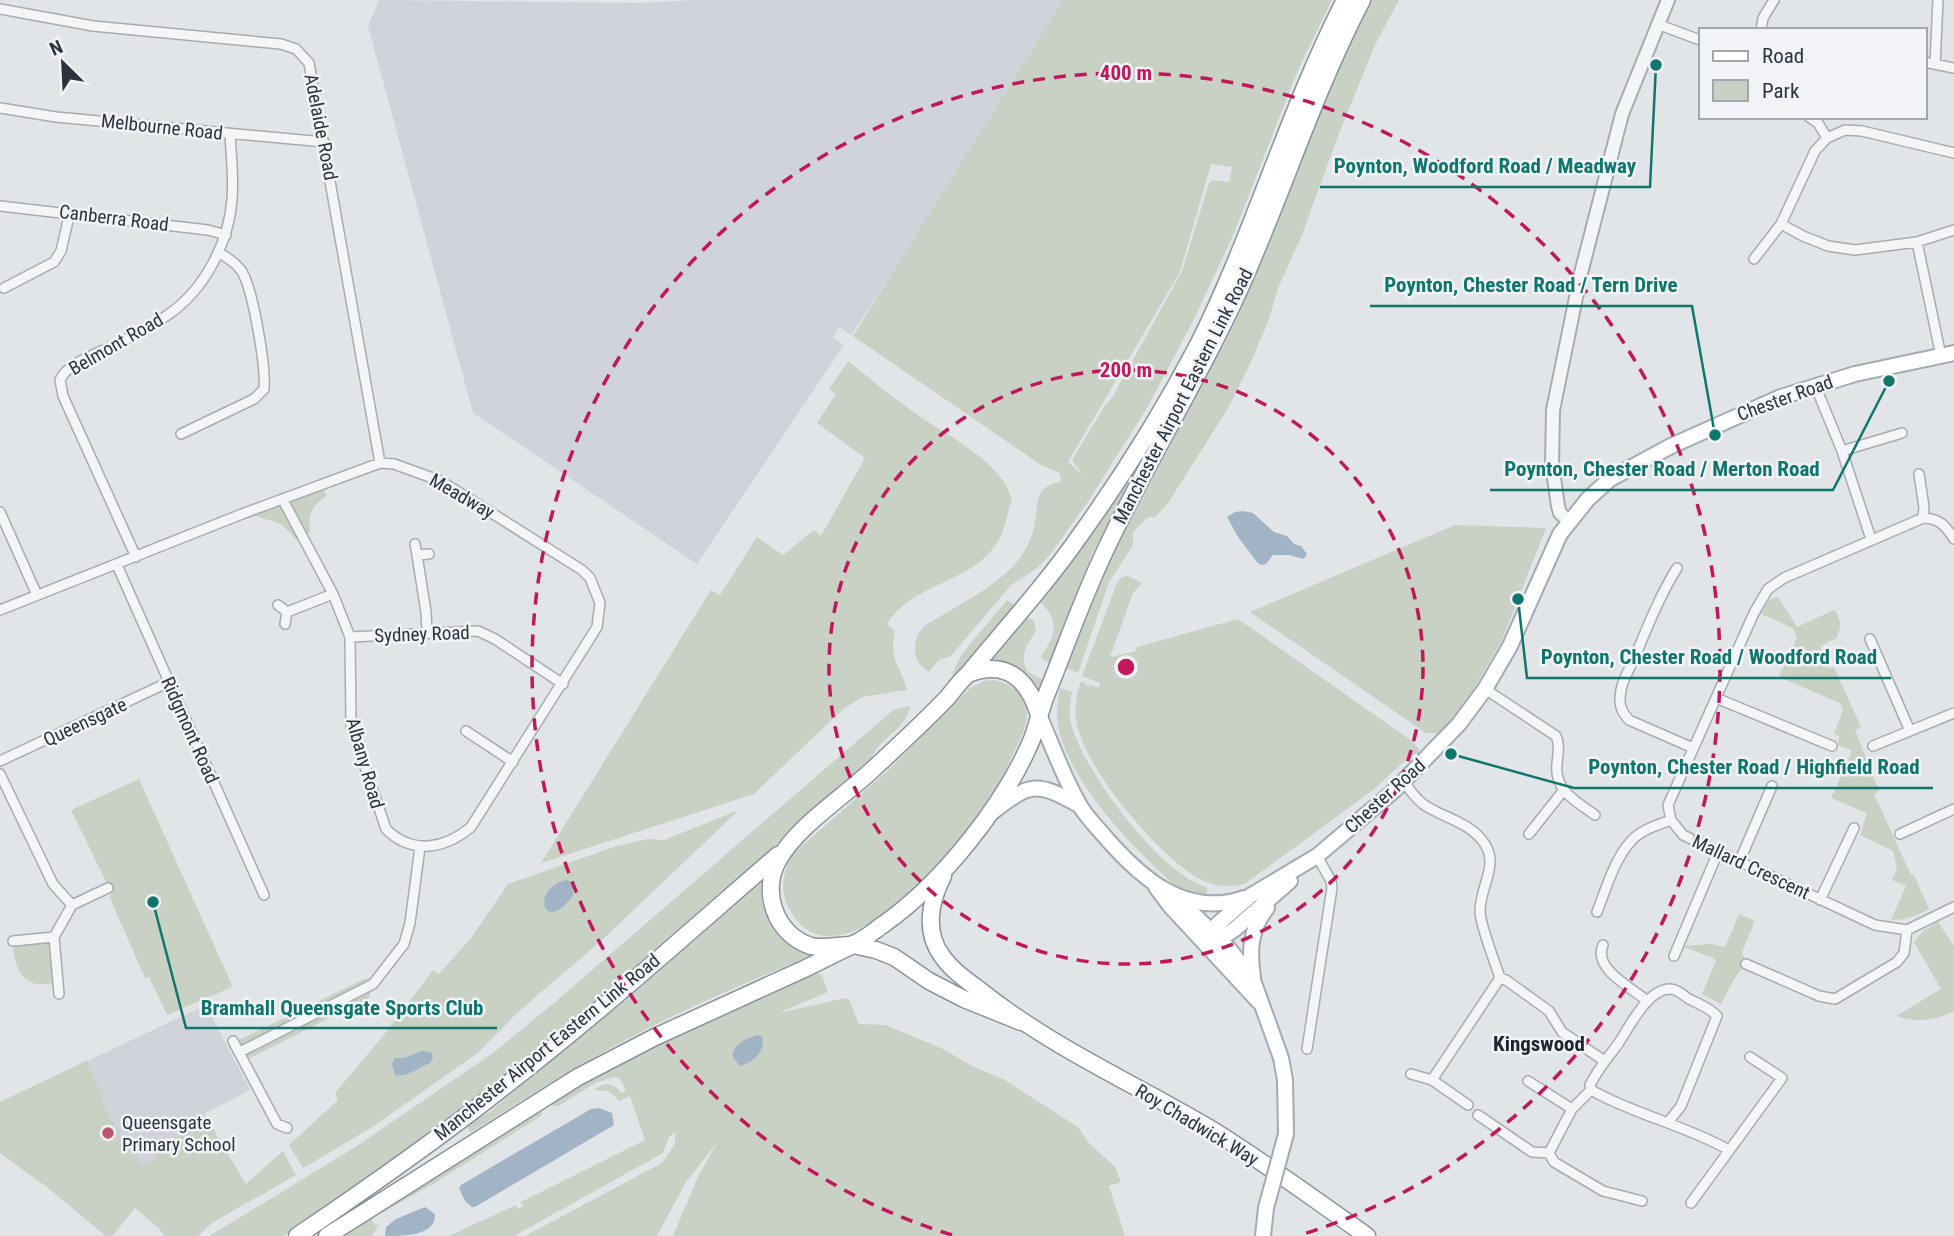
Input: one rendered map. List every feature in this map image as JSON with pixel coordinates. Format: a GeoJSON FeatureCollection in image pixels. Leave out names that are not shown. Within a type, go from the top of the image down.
{"type":"FeatureCollection","features":[{"type":"Feature","properties":{"kind":"highway","name":"Manchester Airport Eastern Link Road"},"geometry":{"type":"LineString","coordinates":[[297,1236],[507,1084],[586,1020],[787,847],[949,696],[1025,607],[1081,535],[1116,483],[1198,345],[1304,88],[1346,0]]}},
{"type":"Feature","properties":{"kind":"highway","name":"Manchester Airport Eastern Link Road"},"geometry":{"type":"LineString","coordinates":[[327,1236],[578,1077],[655,1037],[852,945],[894,917],[947,868],[988,815],[1032,739],[1104,552],[1236,297],[1266,229],[1318,93],[1362,0]]}},
{"type":"Feature","properties":{"kind":"highway"},"geometry":{"type":"LineString","coordinates":[[968,674],[981,669],[1004,669],[1014,675],[1029,693],[1039,715]]}},
{"type":"Feature","properties":{"kind":"highway"},"geometry":{"type":"LineString","coordinates":[[787,847],[771,877],[769,890],[781,922],[798,940],[810,946],[852,945]]}},
{"type":"Feature","properties":{"kind":"highway","name":"Roy Chadwick Way"},"geometry":{"type":"LineString","coordinates":[[947,868],[934,900],[930,921],[932,938],[942,957],[958,973],[1021,1022],[1210,1129],[1367,1236]]}},
{"type":"Feature","properties":{"kind":"highway","name":"Roy Chadwick Way"},"geometry":{"type":"LineString","coordinates":[[852,945],[894,957],[929,981]]}},
{"type":"Feature","properties":{"kind":"highway","name":"Roy Chadwick Way"},"geometry":{"type":"LineString","coordinates":[[820,961],[851,956],[866,957],[929,981],[994,1013],[1021,1022]]}},
{"type":"Feature","properties":{"kind":"main road","name":"Chester Road"},"geometry":{"type":"LineString","coordinates":[[1213,939],[1286,885],[1437,750],[1486,689],[1510,646],[1550,553],[1569,520],[1611,479],[1642,461],[1746,411],[1815,385],[1947,355]]}},
{"type":"Feature","properties":{"kind":"main road"},"geometry":{"type":"LineString","coordinates":[[1039,715],[1079,805],[1122,856],[1156,886],[1171,907],[1213,939],[1262,1005]]}},
{"type":"Feature","properties":{"kind":"main road"},"geometry":{"type":"LineString","coordinates":[[988,815],[1013,796],[1036,788],[1050,789],[1079,805]]}},
{"type":"Feature","properties":{"kind":"main road","name":"Chester Road"},"geometry":{"type":"LineString","coordinates":[[1213,939],[1250,897],[1313,860]]}},
{"type":"Feature","properties":{"kind":"main road"},"geometry":{"type":"LineString","coordinates":[[1263,1236],[1266,1208],[1286,1134],[1285,1080],[1281,1058],[1254,980],[1250,951],[1252,936],[1261,915],[1286,885]]}},
{"type":"Feature","properties":{"kind":"main road"},"geometry":{"type":"LineString","coordinates":[[1156,886],[1191,902],[1211,905],[1250,897]]}},
{"type":"Feature","properties":{"kind":"main road"},"geometry":{"type":"LineString","coordinates":[[1171,892],[1254,980]]}},
{"type":"Feature","properties":{"kind":"street"},"geometry":{"type":"LineString","coordinates":[[1569,520],[1560,513],[1552,464],[1555,397],[1581,273],[1622,114],[1668,0]]}},
{"type":"Feature","properties":{"kind":"street"},"geometry":{"type":"LineString","coordinates":[[1761,28],[1763,18],[1774,0]]}},
{"type":"Feature","properties":{"kind":"street"},"geometry":{"type":"LineString","coordinates":[[1935,64],[1938,0]]}},
{"type":"Feature","properties":{"kind":"street","name":"Adelaide Road"},"geometry":{"type":"LineString","coordinates":[[0,9],[93,26],[288,45],[302,53],[309,63],[380,463]]}},
{"type":"Feature","properties":{"kind":"street"},"geometry":{"type":"LineString","coordinates":[[1657,24],[1699,40]]}},
{"type":"Feature","properties":{"kind":"street"},"geometry":{"type":"LineString","coordinates":[[1926,62],[1954,68]]}},
{"type":"Feature","properties":{"kind":"street","name":"Melbourne Road"},"geometry":{"type":"LineString","coordinates":[[0,108],[56,117],[324,142]]}},
{"type":"Feature","properties":{"kind":"street"},"geometry":{"type":"LineString","coordinates":[[1812,119],[1818,123],[1827,138]]}},
{"type":"Feature","properties":{"kind":"street"},"geometry":{"type":"LineString","coordinates":[[1754,259],[1781,224],[1815,151],[1827,138],[1845,130],[1863,131],[1954,153]]}},
{"type":"Feature","properties":{"kind":"street","name":"Belmont Road"},"geometry":{"type":"LineString","coordinates":[[136,557],[63,396],[60,380],[70,367],[148,328],[172,312],[202,279],[219,253],[226,235],[233,197],[230,134]]}},
{"type":"Feature","properties":{"kind":"street","name":"Canberra Road"},"geometry":{"type":"LineString","coordinates":[[0,206],[70,212],[208,230],[226,235]]}},
{"type":"Feature","properties":{"kind":"street"},"geometry":{"type":"LineString","coordinates":[[4,288],[54,262],[61,251],[70,212]]}},
{"type":"Feature","properties":{"kind":"street"},"geometry":{"type":"LineString","coordinates":[[1781,224],[1828,246],[1865,250],[1917,242],[1954,230]]}},
{"type":"Feature","properties":{"kind":"street"},"geometry":{"type":"LineString","coordinates":[[1917,242],[1947,355]]}},
{"type":"Feature","properties":{"kind":"street"},"geometry":{"type":"LineString","coordinates":[[181,434],[254,399],[264,389],[252,298],[247,282],[240,269],[219,253]]}},
{"type":"Feature","properties":{"kind":"street"},"geometry":{"type":"LineString","coordinates":[[1815,385],[1842,451],[1871,539]]}},
{"type":"Feature","properties":{"kind":"street"},"geometry":{"type":"LineString","coordinates":[[1842,451],[1902,433]]}},
{"type":"Feature","properties":{"kind":"street"},"geometry":{"type":"LineString","coordinates":[[0,610],[380,463]]}},
{"type":"Feature","properties":{"kind":"street","name":"Meadway"},"geometry":{"type":"LineString","coordinates":[[380,463],[394,464],[441,481],[573,564],[590,579],[600,603],[597,627],[471,827],[441,845],[420,847]]}},
{"type":"Feature","properties":{"kind":"street"},"geometry":{"type":"LineString","coordinates":[[1919,474],[1923,518]]}},
{"type":"Feature","properties":{"kind":"street","name":"Albany Road"},"geometry":{"type":"LineString","coordinates":[[284,500],[333,594],[350,637],[351,725],[381,818],[393,836],[409,845],[420,847]]}},
{"type":"Feature","properties":{"kind":"street"},"geometry":{"type":"LineString","coordinates":[[0,512],[37,595]]}},
{"type":"Feature","properties":{"kind":"street"},"geometry":{"type":"LineString","coordinates":[[1597,912],[1619,860],[1632,840],[1671,820],[1668,812],[1670,799],[1754,613],[1768,589],[1784,578],[1923,518],[1937,519],[1943,523],[1954,539]]}},
{"type":"Feature","properties":{"kind":"street"},"geometry":{"type":"LineString","coordinates":[[415,544],[427,632]]}},
{"type":"Feature","properties":{"kind":"street"},"geometry":{"type":"LineString","coordinates":[[417,555],[429,554]]}},
{"type":"Feature","properties":{"kind":"street","name":"Ridgmont Road"},"geometry":{"type":"LineString","coordinates":[[117,565],[264,895]]}},
{"type":"Feature","properties":{"kind":"street"},"geometry":{"type":"LineString","coordinates":[[1676,568],[1649,621],[1620,690],[1619,704],[1629,720],[1693,748]]}},
{"type":"Feature","properties":{"kind":"street"},"geometry":{"type":"LineString","coordinates":[[287,612],[333,594]]}},
{"type":"Feature","properties":{"kind":"street"},"geometry":{"type":"LineString","coordinates":[[278,605],[287,612]]}},
{"type":"Feature","properties":{"kind":"street"},"geometry":{"type":"LineString","coordinates":[[285,624],[287,612]]}},
{"type":"Feature","properties":{"kind":"street","name":"Sydney Road"},"geometry":{"type":"LineString","coordinates":[[350,637],[478,631],[495,639],[563,684]]}},
{"type":"Feature","properties":{"kind":"street"},"geometry":{"type":"LineString","coordinates":[[1870,639],[1910,731]]}},
{"type":"Feature","properties":{"kind":"street","name":"Queensgate"},"geometry":{"type":"LineString","coordinates":[[0,761],[169,682]]}},
{"type":"Feature","properties":{"kind":"street"},"geometry":{"type":"LineString","coordinates":[[1486,689],[1556,736],[1559,743],[1557,770],[1563,791],[1595,815]]}},
{"type":"Feature","properties":{"kind":"street"},"geometry":{"type":"LineString","coordinates":[[1716,698],[1832,746]]}},
{"type":"Feature","properties":{"kind":"street"},"geometry":{"type":"LineString","coordinates":[[1873,746],[1954,713]]}},
{"type":"Feature","properties":{"kind":"street"},"geometry":{"type":"LineString","coordinates":[[463,730],[513,762]]}},
{"type":"Feature","properties":{"kind":"street"},"geometry":{"type":"LineString","coordinates":[[0,774],[53,884],[72,905]]}},
{"type":"Feature","properties":{"kind":"street"},"geometry":{"type":"LineString","coordinates":[[1404,782],[1423,804],[1473,831],[1483,841],[1489,853],[1491,868],[1480,901],[1480,915],[1500,978]]}},
{"type":"Feature","properties":{"kind":"street"},"geometry":{"type":"LineString","coordinates":[[1740,860],[1772,786]]}},
{"type":"Feature","properties":{"kind":"street"},"geometry":{"type":"LineString","coordinates":[[1529,834],[1563,791]]}},
{"type":"Feature","properties":{"kind":"street"},"geometry":{"type":"LineString","coordinates":[[1900,834],[1954,809]]}},
{"type":"Feature","properties":{"kind":"street","name":"Mallard Crescent"},"geometry":{"type":"LineString","coordinates":[[1671,820],[1683,835],[1820,900],[1875,925],[1907,930]]}},
{"type":"Feature","properties":{"kind":"street"},"geometry":{"type":"LineString","coordinates":[[1820,900],[1854,828]]}},
{"type":"Feature","properties":{"kind":"street"},"geometry":{"type":"LineString","coordinates":[[240,1052],[373,984],[404,944],[410,923],[420,847]]}},
{"type":"Feature","properties":{"kind":"street"},"geometry":{"type":"LineString","coordinates":[[1674,956],[1718,852]]}},
{"type":"Feature","properties":{"kind":"street"},"geometry":{"type":"LineString","coordinates":[[1307,1049],[1332,888],[1331,881],[1313,860]]}},
{"type":"Feature","properties":{"kind":"street"},"geometry":{"type":"LineString","coordinates":[[59,994],[54,937],[72,905],[108,888]]}},
{"type":"Feature","properties":{"kind":"street"},"geometry":{"type":"LineString","coordinates":[[1746,964],[1819,996],[1835,999],[1897,962],[1904,953],[1907,930],[1954,906]]}},
{"type":"Feature","properties":{"kind":"street"},"geometry":{"type":"LineString","coordinates":[[13,941],[54,937]]}},
{"type":"Feature","properties":{"kind":"street"},"geometry":{"type":"LineString","coordinates":[[1603,945],[1602,957],[1614,976],[1647,1001]]}},
{"type":"Feature","properties":{"kind":"street"},"geometry":{"type":"LineString","coordinates":[[1500,978],[1541,1004],[1562,1032],[1604,1060]]}},
{"type":"Feature","properties":{"kind":"street"},"geometry":{"type":"LineString","coordinates":[[1432,1080],[1500,978]]}},
{"type":"Feature","properties":{"kind":"street"},"geometry":{"type":"LineString","coordinates":[[1591,1090],[1590,1085],[1604,1060],[1647,1001],[1663,990],[1671,989],[1717,1016],[1681,1106],[1669,1121]]}},
{"type":"Feature","properties":{"kind":"street"},"geometry":{"type":"LineString","coordinates":[[233,1041],[277,1124],[287,1128]]}},
{"type":"Feature","properties":{"kind":"street"},"geometry":{"type":"LineString","coordinates":[[1691,1203],[1782,1078],[1750,1057]]}},
{"type":"Feature","properties":{"kind":"street"},"geometry":{"type":"LineString","coordinates":[[1410,1073],[1432,1080],[1468,1105]]}},
{"type":"Feature","properties":{"kind":"street"},"geometry":{"type":"LineString","coordinates":[[1528,1081],[1572,1109]]}},
{"type":"Feature","properties":{"kind":"street"},"geometry":{"type":"LineString","coordinates":[[1591,1090],[1616,1104],[1702,1135],[1729,1150]]}},
{"type":"Feature","properties":{"kind":"street"},"geometry":{"type":"LineString","coordinates":[[1549,1153],[1572,1109],[1591,1090]]}},
{"type":"Feature","properties":{"kind":"street"},"geometry":{"type":"LineString","coordinates":[[1478,1115],[1532,1152],[1549,1153]]}},
{"type":"Feature","properties":{"kind":"street"},"geometry":{"type":"LineString","coordinates":[[1549,1153],[1555,1162],[1603,1191],[1642,1200]]}},
{"type":"Feature","properties":{"kind":"shaded area"},"geometry":{"type":"Polygon","coordinates":[[[379,0],[637,3],[695,0],[1063,0],[896,268],[851,335],[839,327],[833,338],[844,345],[697,564],[473,413],[368,26],[379,0]]]}},
{"type":"Feature","properties":{"kind":"shaded area","name":"Queensgate Primary School"},"geometry":{"type":"Polygon","coordinates":[[[206,1005],[250,1090],[204,1114],[246,1185],[159,1228],[135,1208],[112,1236],[106,1236],[47,1187],[0,1153],[0,1102],[206,1005]]]}},
{"type":"Feature","properties":{"kind":"green space"},"geometry":{"type":"Polygon","coordinates":[[[1063,0],[1332,0],[1298,70],[1234,233],[1194,319],[1147,408],[1089,500],[1049,556],[1036,569],[1011,585],[951,656],[939,660],[929,672],[916,657],[915,645],[919,633],[923,627],[991,585],[1015,564],[1032,534],[1039,496],[1046,487],[1061,482],[1060,473],[1041,465],[853,336],[1063,0]],[[1211,164],[1180,272],[1068,462],[1083,475],[1072,460],[1112,398],[1182,271],[1209,183],[1213,180],[1229,182],[1232,167],[1211,164]]]}},
{"type":"Feature","properties":{"kind":"green space"},"geometry":{"type":"Polygon","coordinates":[[[1368,0],[1399,0],[1375,45],[1250,364],[1227,410],[1168,503],[1156,516],[1147,518],[1133,532],[1133,545],[1109,582],[1078,673],[1066,668],[1114,550],[1234,325],[1321,101],[1368,0]]]}},
{"type":"Feature","properties":{"kind":"green space"},"geometry":{"type":"Polygon","coordinates":[[[848,361],[908,408],[983,460],[996,472],[1012,500],[998,541],[984,558],[971,568],[910,600],[887,624],[895,631],[894,656],[907,690],[862,697],[842,710],[754,794],[541,863],[711,590],[720,595],[757,537],[783,555],[814,530],[821,536],[865,458],[817,423],[836,394],[829,389],[848,361]]]}},
{"type":"Feature","properties":{"kind":"green space"},"geometry":{"type":"Polygon","coordinates":[[[1129,471],[1133,474],[1092,554],[1050,663],[1043,660],[1041,656],[1054,627],[1050,614],[1038,600],[1129,471]]]}},
{"type":"Feature","properties":{"kind":"green space"},"geometry":{"type":"Polygon","coordinates":[[[321,485],[327,496],[317,503],[312,511],[310,532],[297,540],[281,524],[256,516],[254,510],[321,485]]]}},
{"type":"Feature","properties":{"kind":"green space"},"geometry":{"type":"Polygon","coordinates":[[[1455,525],[1546,528],[1501,642],[1464,706],[1449,726],[1438,733],[1426,733],[1250,612],[1455,525]]]}},
{"type":"Feature","properties":{"kind":"green space"},"geometry":{"type":"Polygon","coordinates":[[[1128,576],[1142,583],[1133,593],[1110,657],[1238,619],[1412,741],[1419,753],[1410,756],[1373,790],[1246,883],[1225,886],[1196,877],[1157,845],[1121,804],[1091,759],[1076,719],[1076,700],[1081,681],[1090,687],[1099,688],[1100,683],[1082,676],[1117,583],[1122,577],[1128,576]]]}},
{"type":"Feature","properties":{"kind":"green space"},"geometry":{"type":"Polygon","coordinates":[[[1778,597],[1797,627],[1834,610],[1836,612],[1841,624],[1837,638],[1820,646],[1829,668],[1834,667],[1861,727],[1855,730],[1879,791],[1874,794],[1929,909],[1920,914],[1891,920],[1906,886],[1892,880],[1897,869],[1893,851],[1860,835],[1867,813],[1831,798],[1851,753],[1851,750],[1838,745],[1839,736],[1834,734],[1843,710],[1840,703],[1779,677],[1797,638],[1793,628],[1761,614],[1769,600],[1778,597]]]}},
{"type":"Feature","properties":{"kind":"green space"},"geometry":{"type":"Polygon","coordinates":[[[1007,600],[1016,606],[961,671],[952,675],[961,655],[1007,600]]]}},
{"type":"Feature","properties":{"kind":"green space"},"geometry":{"type":"Polygon","coordinates":[[[1025,615],[1034,621],[1036,631],[1025,650],[1025,665],[1027,671],[1043,680],[1039,692],[1023,674],[986,664],[1025,615]]]}},
{"type":"Feature","properties":{"kind":"green space"},"geometry":{"type":"Polygon","coordinates":[[[994,680],[1010,686],[1020,694],[1026,704],[1027,715],[1024,731],[995,792],[966,835],[919,886],[890,910],[861,928],[833,936],[809,931],[789,908],[784,894],[785,873],[794,853],[886,772],[970,688],[984,681],[994,680]]]}},
{"type":"Feature","properties":{"kind":"green space"},"geometry":{"type":"Polygon","coordinates":[[[1060,688],[1072,692],[1070,719],[1076,739],[1105,790],[1146,842],[1168,863],[1189,879],[1207,887],[1207,901],[1183,892],[1168,880],[1113,823],[1084,784],[1063,744],[1058,725],[1060,688]]]}},
{"type":"Feature","properties":{"kind":"green space"},"geometry":{"type":"Polygon","coordinates":[[[910,706],[905,720],[880,745],[862,770],[539,1050],[432,1135],[283,1236],[209,1236],[354,1148],[493,1053],[893,710],[910,706]]]}},
{"type":"Feature","properties":{"kind":"green space"},"geometry":{"type":"Polygon","coordinates":[[[139,779],[232,985],[167,1015],[149,977],[145,978],[109,896],[112,894],[71,810],[139,779]]]}},
{"type":"Feature","properties":{"kind":"green space"},"geometry":{"type":"Polygon","coordinates":[[[739,810],[602,940],[518,1012],[479,1052],[374,1126],[303,1168],[289,1145],[338,1100],[335,1093],[433,970],[439,974],[471,938],[508,884],[617,846],[647,839],[664,840],[739,810]]]}},
{"type":"Feature","properties":{"kind":"green space"},"geometry":{"type":"Polygon","coordinates":[[[759,883],[767,910],[811,953],[809,956],[647,1029],[470,1133],[466,1124],[490,1112],[759,883]]]}},
{"type":"Feature","properties":{"kind":"green space"},"geometry":{"type":"Polygon","coordinates":[[[1739,914],[1755,921],[1742,952],[1746,964],[1734,979],[1721,1004],[1702,994],[1716,961],[1682,946],[1711,944],[1725,947],[1739,914]]]}},
{"type":"Feature","properties":{"kind":"green space"},"geometry":{"type":"Polygon","coordinates":[[[1938,922],[1954,946],[1954,1011],[1925,1020],[1896,1016],[1941,989],[1914,942],[1922,932],[1938,922]]]}},
{"type":"Feature","properties":{"kind":"green space"},"geometry":{"type":"Polygon","coordinates":[[[54,937],[58,983],[40,984],[25,979],[18,969],[13,941],[54,937]]]}},
{"type":"Feature","properties":{"kind":"green space"},"geometry":{"type":"Polygon","coordinates":[[[816,972],[822,975],[828,992],[778,1013],[849,999],[859,1024],[885,1025],[943,1049],[972,1066],[1003,1079],[1078,1127],[1089,1143],[1115,1167],[1121,1182],[1109,1186],[1125,1236],[673,1236],[697,1179],[716,1144],[686,1182],[657,1236],[525,1236],[662,1163],[675,1144],[675,1132],[669,1137],[663,1153],[514,1236],[449,1236],[516,1205],[518,1209],[523,1206],[521,1202],[645,1140],[630,1096],[620,1101],[608,1091],[593,1090],[608,1084],[622,1093],[626,1091],[620,1079],[615,1077],[597,1082],[558,1106],[548,1102],[668,1038],[816,972]]]}},
{"type":"Feature","properties":{"kind":"green space"},"geometry":{"type":"Polygon","coordinates":[[[379,977],[373,984],[369,998],[244,1061],[233,1041],[364,979],[379,977]]]}},
{"type":"Feature","properties":{"kind":"green space","name":"Queensgate Primary School"},"geometry":{"type":"Polygon","coordinates":[[[86,1061],[104,1096],[101,1099],[130,1155],[135,1153],[141,1166],[157,1158],[156,1154],[176,1144],[173,1138],[192,1128],[190,1121],[204,1114],[246,1184],[283,1151],[296,1175],[212,1223],[198,1236],[164,1236],[159,1228],[135,1208],[112,1236],[106,1236],[47,1187],[0,1153],[0,1102],[86,1061]]]}},
{"type":"Feature","properties":{"kind":"green space"},"geometry":{"type":"Polygon","coordinates":[[[542,1112],[541,1116],[433,1184],[376,1216],[372,1220],[375,1225],[379,1224],[372,1236],[334,1236],[475,1145],[501,1137],[542,1112]]]}},
{"type":"Feature","properties":{"kind":"water"},"geometry":{"type":"Polygon","coordinates":[[[1243,511],[1253,513],[1274,532],[1287,536],[1294,544],[1301,546],[1307,554],[1304,559],[1273,555],[1266,564],[1257,562],[1227,517],[1243,511]]]}},
{"type":"Feature","properties":{"kind":"water"},"geometry":{"type":"Polygon","coordinates":[[[567,880],[573,883],[573,895],[563,907],[555,912],[549,911],[544,899],[548,892],[555,885],[567,880]]]}},
{"type":"Feature","properties":{"kind":"water"},"geometry":{"type":"Polygon","coordinates":[[[757,1035],[762,1036],[763,1041],[760,1051],[750,1062],[740,1066],[732,1056],[735,1048],[757,1035]]]}},
{"type":"Feature","properties":{"kind":"water"},"geometry":{"type":"Polygon","coordinates":[[[421,1051],[431,1052],[433,1057],[430,1063],[409,1073],[395,1075],[392,1064],[395,1058],[404,1058],[421,1051]]]}},
{"type":"Feature","properties":{"kind":"water"},"geometry":{"type":"Polygon","coordinates":[[[599,1108],[612,1113],[614,1125],[475,1207],[465,1201],[459,1188],[461,1185],[591,1109],[599,1108]]]}},
{"type":"Feature","properties":{"kind":"water"},"geometry":{"type":"Polygon","coordinates":[[[425,1207],[435,1214],[434,1221],[425,1231],[385,1236],[386,1227],[396,1219],[425,1207]]]}},
{"type":"Feature","properties":{"kind":"place","name":"Poynton, Woodford Road / Meadway"},"geometry":{"type":"Point","coordinates":[1656,65]}},
{"type":"Feature","properties":{"kind":"place","name":"Poynton, Chester Road / Merton Road"},"geometry":{"type":"Point","coordinates":[1889,381]}},
{"type":"Feature","properties":{"kind":"place","name":"Poynton, Chester Road / Tern Drive"},"geometry":{"type":"Point","coordinates":[1715,435]}},
{"type":"Feature","properties":{"kind":"place","name":"Poynton, Chester Road / Woodford Road"},"geometry":{"type":"Point","coordinates":[1518,599]}},
{"type":"Feature","properties":{"kind":"place","name":"Poynton, Chester Road / Highfield Road"},"geometry":{"type":"Point","coordinates":[1451,754]}},
{"type":"Feature","properties":{"kind":"place","name":"Bramhall Queensgate Sports Club"},"geometry":{"type":"Point","coordinates":[153,902]}},
{"type":"Feature","properties":{"kind":"place","name":"Queensgate Primary School"},"geometry":{"type":"Point","coordinates":[108,1133]}},
{"type":"Feature","properties":{"kind":"district","name":"Kingswood"},"geometry":{"type":"Point","coordinates":[1539,1044]}}]}
